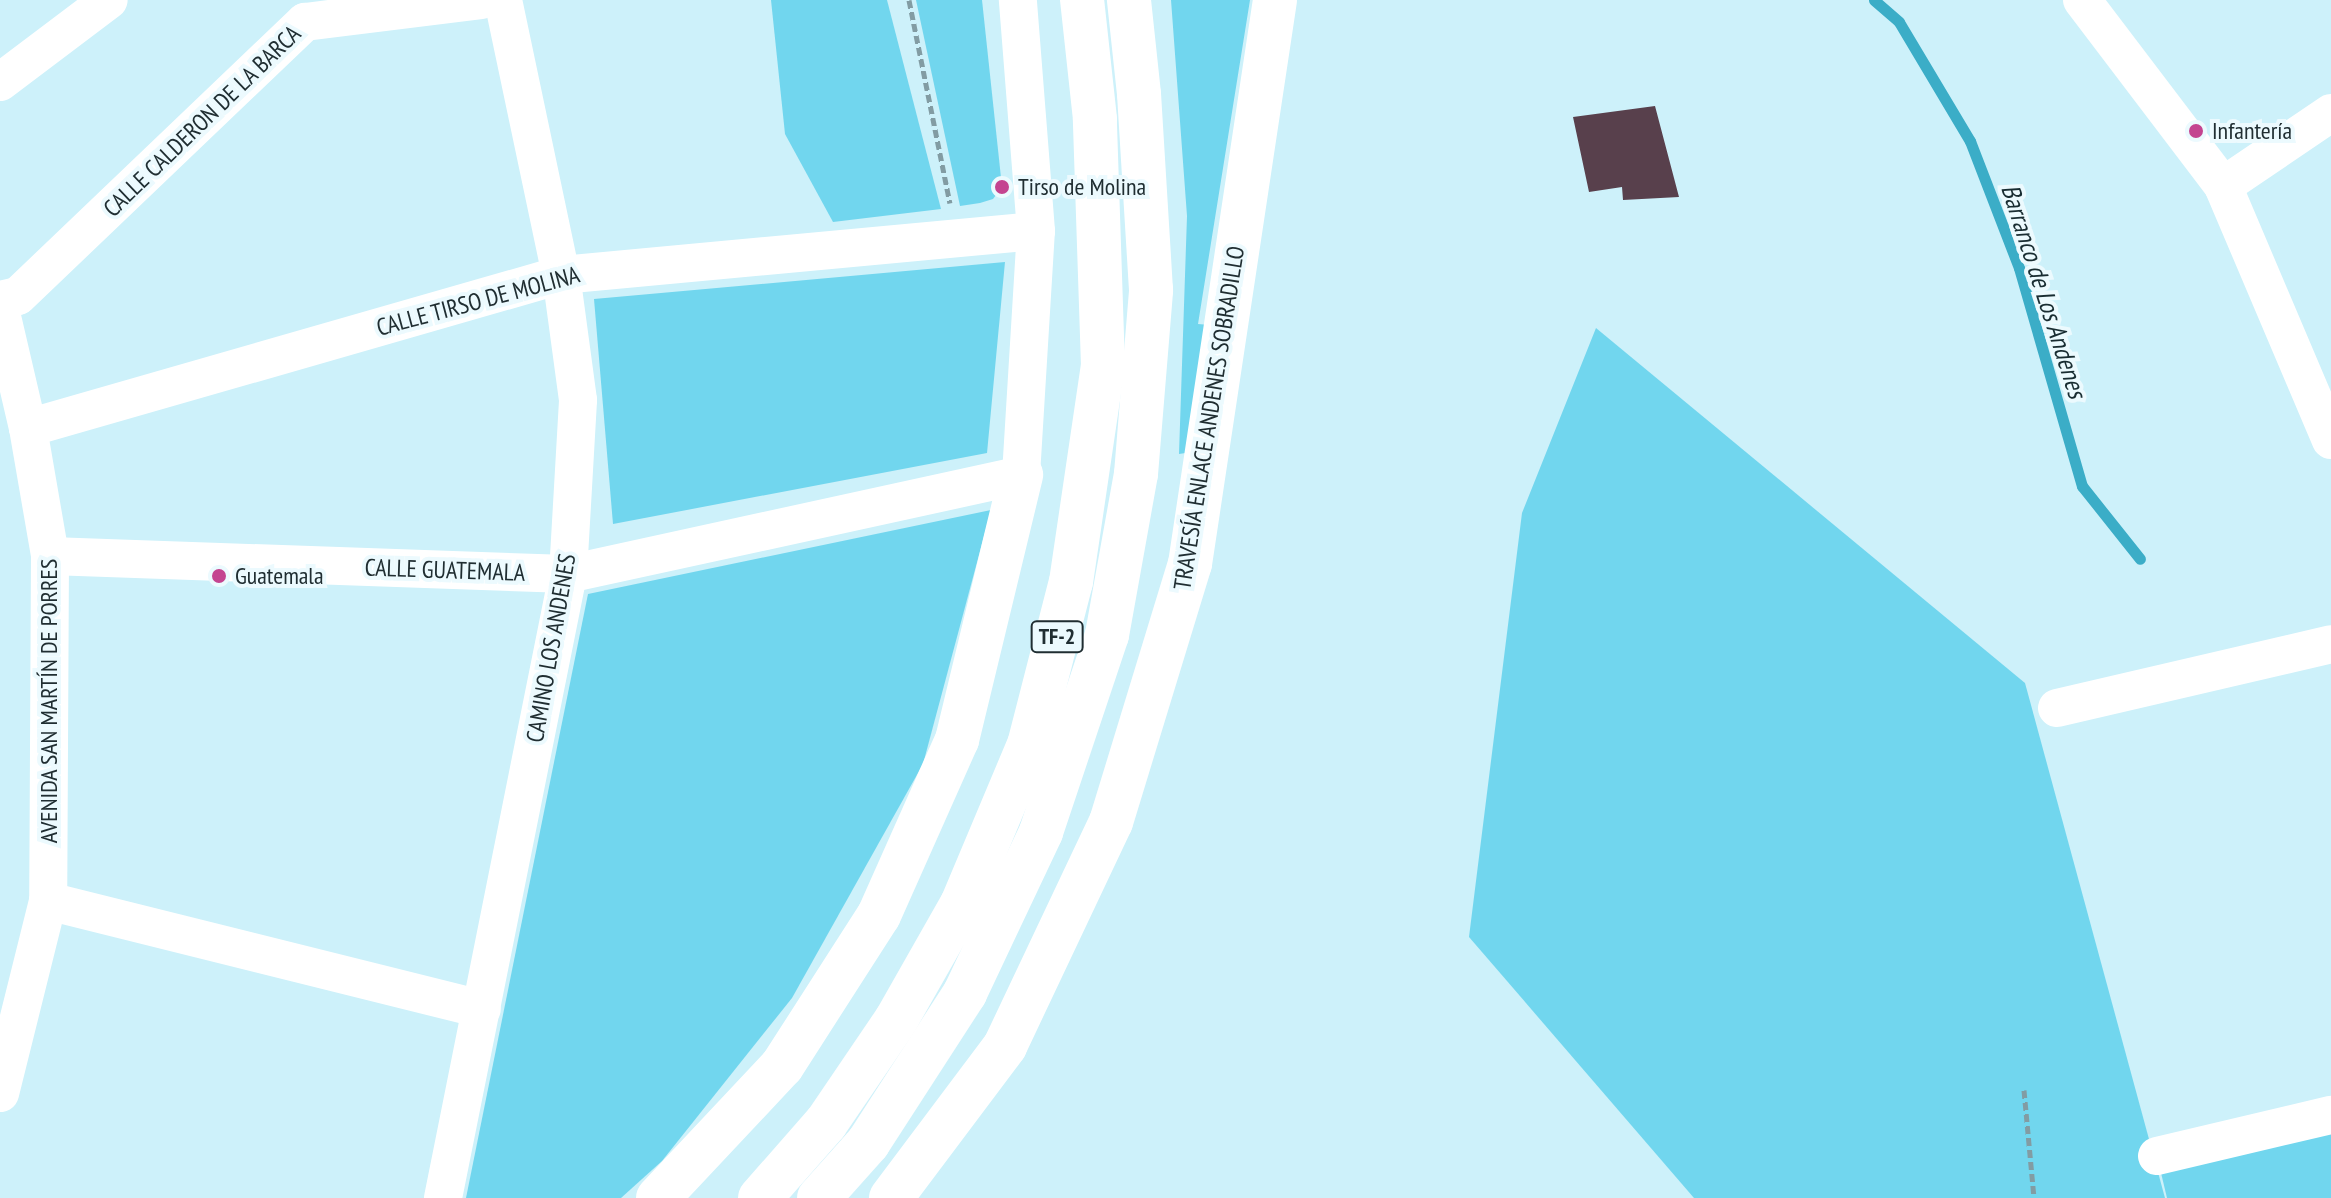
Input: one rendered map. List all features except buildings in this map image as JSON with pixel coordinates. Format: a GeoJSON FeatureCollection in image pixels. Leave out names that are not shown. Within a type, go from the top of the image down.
{"type":"FeatureCollection","features":[{"type":"Feature","properties":{"kind":"main road","name":"TF-2"},"geometry":{"type":"LineString","coordinates":[[760,1198],[826,1123],[896,1020],[962,904],[1029,745],[1071,582],[1103,366],[1095,119],[1082,0]]}},
{"type":"Feature","properties":{"kind":"main road","name":"TF-2"},"geometry":{"type":"LineString","coordinates":[[819,1198],[868,1143],[965,993],[1041,832],[1107,635],[1136,474],[1151,290],[1139,94],[1129,0]]}},
{"type":"Feature","properties":{"kind":"main road","name":"TRAVESÍA ENLACE ANDENES SOBRADILLO"},"geometry":{"type":"LineString","coordinates":[[891,1198],[1005,1046],[1111,822],[1190,564],[1275,0]]}},
{"type":"Feature","properties":{"kind":"main road"},"geometry":{"type":"LineString","coordinates":[[658,1198],[782,1066],[879,915],[957,740],[1021,475]]}},
{"type":"Feature","properties":{"kind":"street"},"geometry":{"type":"LineString","coordinates":[[0,82],[109,0]]}},
{"type":"Feature","properties":{"kind":"street","name":"CALLE CALDERON DE LA BARCA"},"geometry":{"type":"LineString","coordinates":[[0,300],[18,296],[305,22],[481,0]]}},
{"type":"Feature","properties":{"kind":"street","name":"CAMINO LOS ANDENES"},"geometry":{"type":"LineString","coordinates":[[443,1198],[568,574],[578,400],[561,275],[503,0]]}},
{"type":"Feature","properties":{"kind":"street"},"geometry":{"type":"LineString","coordinates":[[1018,0],[1036,231],[1021,475]]}},
{"type":"Feature","properties":{"kind":"street"},"geometry":{"type":"LineString","coordinates":[[2082,0],[2223,186],[2331,440]]}},
{"type":"Feature","properties":{"kind":"street"},"geometry":{"type":"LineString","coordinates":[[2223,186],[2331,113]]}},
{"type":"Feature","properties":{"kind":"street","name":"CALLE TIRSO DE MOLINA"},"geometry":{"type":"LineString","coordinates":[[28,428],[561,275],[1036,231]]}},
{"type":"Feature","properties":{"kind":"street","name":"AVENIDA SAN MARTÍN DE PORRES"},"geometry":{"type":"LineString","coordinates":[[0,308],[28,428],[50,556],[48,901],[0,1093]]}},
{"type":"Feature","properties":{"kind":"street","name":"CALLE GUATEMALA"},"geometry":{"type":"LineString","coordinates":[[50,556],[568,574],[1021,475]]}},
{"type":"Feature","properties":{"kind":"street"},"geometry":{"type":"LineString","coordinates":[[2057,708],[2331,644]]}},
{"type":"Feature","properties":{"kind":"street"},"geometry":{"type":"LineString","coordinates":[[48,901],[482,1009]]}},
{"type":"Feature","properties":{"kind":"street"},"geometry":{"type":"LineString","coordinates":[[2157,1156],[2331,1115]]}},
{"type":"Feature","properties":{"kind":"path"},"geometry":{"type":"LineString","coordinates":[[909,0],[958,238]]}},
{"type":"Feature","properties":{"kind":"path"},"geometry":{"type":"LineString","coordinates":[[2024,1090],[2034,1198]]}},
{"type":"Feature","properties":{"kind":"shaded area"},"geometry":{"type":"Polygon","coordinates":[[[771,0],[887,0],[941,209],[833,222],[785,134],[771,0]]]}},
{"type":"Feature","properties":{"kind":"shaded area"},"geometry":{"type":"Polygon","coordinates":[[[916,0],[982,0],[1002,187],[993,199],[960,206],[916,0]]]}},
{"type":"Feature","properties":{"kind":"shaded area"},"geometry":{"type":"Polygon","coordinates":[[[1171,0],[1250,0],[1198,324],[1210,325],[1192,452],[1179,454],[1187,216],[1171,0]]]}},
{"type":"Feature","properties":{"kind":"shaded area"},"geometry":{"type":"Polygon","coordinates":[[[1005,262],[987,453],[613,524],[594,299],[1005,262]]]}},
{"type":"Feature","properties":{"kind":"shaded area"},"geometry":{"type":"Polygon","coordinates":[[[1596,328],[2025,683],[2165,1198],[1694,1198],[1469,937],[1522,513],[1596,328]]]}},
{"type":"Feature","properties":{"kind":"shaded area"},"geometry":{"type":"Polygon","coordinates":[[[991,510],[923,764],[792,998],[662,1161],[621,1198],[466,1198],[588,594],[991,510]]]}},
{"type":"Feature","properties":{"kind":"shaded area"},"geometry":{"type":"Polygon","coordinates":[[[2331,1115],[2331,1198],[2167,1198],[2157,1156],[2331,1115]]]}},
{"type":"Feature","properties":{"kind":"waterway","name":"Barranco de Los Andenes"},"geometry":{"type":"LineString","coordinates":[[1874,0],[1899,22],[1970,141],[2019,268],[2082,486],[2140,559]]}},
{"type":"Feature","properties":{"kind":"place","name":"Infantería"},"geometry":{"type":"Point","coordinates":[2196,131]}},
{"type":"Feature","properties":{"kind":"place","name":"Tirso de Molina"},"geometry":{"type":"Point","coordinates":[1002,187]}},
{"type":"Feature","properties":{"kind":"place","name":"Guatemala"},"geometry":{"type":"Point","coordinates":[219,576]}}]}
